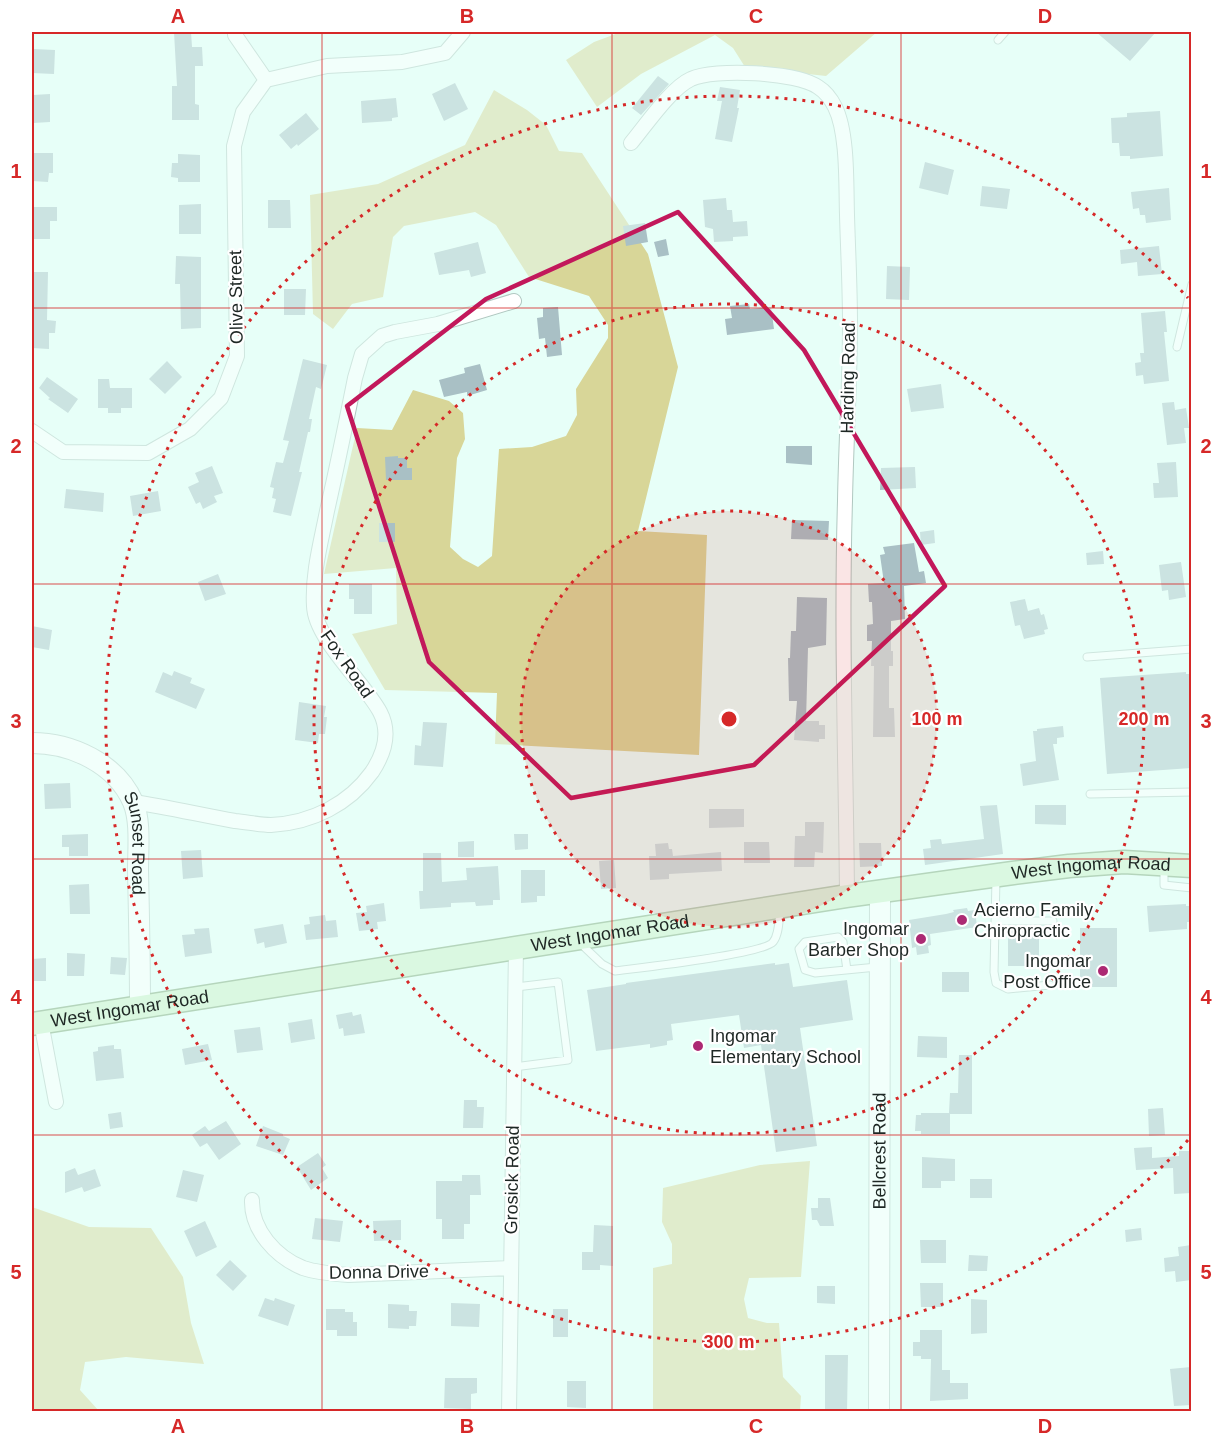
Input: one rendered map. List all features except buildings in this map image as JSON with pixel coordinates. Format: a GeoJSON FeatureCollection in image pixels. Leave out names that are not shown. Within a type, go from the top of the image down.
{"type":"FeatureCollection","features":[{"type":"Feature","properties":{"kind":"main road","name":"West Ingomar Road"},"geometry":{"type":"LineString","coordinates":[[36,1023],[847,896],[1091,864],[1191,866]]}},
{"type":"Feature","properties":{"kind":"street"},"geometry":{"type":"LineString","coordinates":[[235,32],[266,80],[327,66],[402,62],[445,53],[462,32]]}},
{"type":"Feature","properties":{"kind":"street","name":"Harding Road"},"geometry":{"type":"LineString","coordinates":[[631,143],[678,87],[703,74],[718,72],[776,75],[796,79],[816,85],[827,94],[836,109],[845,167],[850,303],[844,503],[847,896]]}},
{"type":"Feature","properties":{"kind":"street","name":"Olive Street"},"geometry":{"type":"LineString","coordinates":[[32,431],[63,452],[148,453],[190,429],[221,398],[237,356],[234,146],[243,112],[266,80]]}},
{"type":"Feature","properties":{"kind":"street","name":"Fox Road"},"geometry":{"type":"LineString","coordinates":[[133,801],[271,825],[309,818],[336,807],[370,774],[381,758],[385,743],[386,730],[382,715],[330,644],[314,608],[314,585],[322,535],[362,354],[382,336],[438,324],[514,301]]}},
{"type":"Feature","properties":{"kind":"street","name":"Sunset Road"},"geometry":{"type":"LineString","coordinates":[[32,743],[58,744],[87,755],[113,775],[133,801],[138,841],[141,1007]]}},
{"type":"Feature","properties":{"kind":"street","name":"Bellcrest Road"},"geometry":{"type":"LineString","coordinates":[[879,1412],[880,892]]}},
{"type":"Feature","properties":{"kind":"street","name":"Grosick Road"},"geometry":{"type":"LineString","coordinates":[[509,1412],[516,948]]}},
{"type":"Feature","properties":{"kind":"street"},"geometry":{"type":"LineString","coordinates":[[36,1023],[56,1102]]}},
{"type":"Feature","properties":{"kind":"street","name":"Donna Drive"},"geometry":{"type":"LineString","coordinates":[[252,1200],[256,1223],[268,1242],[287,1260],[305,1269],[350,1275],[511,1268]]}},
{"type":"Feature","properties":{"kind":"lane"},"geometry":{"type":"LineString","coordinates":[[998,39],[1005,32]]}},
{"type":"Feature","properties":{"kind":"lane"},"geometry":{"type":"LineString","coordinates":[[1177,347],[1191,284]]}},
{"type":"Feature","properties":{"kind":"lane"},"geometry":{"type":"LineString","coordinates":[[1087,657],[1191,649]]}},
{"type":"Feature","properties":{"kind":"lane"},"geometry":{"type":"LineString","coordinates":[[1090,794],[1191,792]]}},
{"type":"Feature","properties":{"kind":"lane"},"geometry":{"type":"LineString","coordinates":[[1164,864],[1164,885],[1191,888]]}},
{"type":"Feature","properties":{"kind":"lane"},"geometry":{"type":"LineString","coordinates":[[996,876],[994,972],[996,983],[1008,989],[1050,985]]}},
{"type":"Feature","properties":{"kind":"lane"},"geometry":{"type":"LineString","coordinates":[[574,939],[602,964],[615,971],[750,951],[771,944],[775,939],[781,907]]}},
{"type":"Feature","properties":{"kind":"lane"},"geometry":{"type":"LineString","coordinates":[[995,921],[1053,921]]}},
{"type":"Feature","properties":{"kind":"lane"},"geometry":{"type":"LineString","coordinates":[[847,970],[843,942],[838,937],[805,942],[799,949],[805,970],[815,973],[880,967]]}},
{"type":"Feature","properties":{"kind":"lane"},"geometry":{"type":"LineString","coordinates":[[514,1067],[568,1060],[558,982],[516,987]]}},
{"type":"Feature","properties":{"kind":"highlighted area"},"geometry":{"type":"Polygon","coordinates":[[[678,212],[804,350],[945,586],[754,765],[571,798],[429,662],[347,406],[486,299],[678,212]]]}},
{"type":"Feature","properties":{"kind":"shaded area"},"geometry":{"type":"Polygon","coordinates":[[[621,32],[877,32],[826,76],[745,67],[733,48],[715,35],[641,74],[597,107],[566,60],[594,42],[621,32]]]}},
{"type":"Feature","properties":{"kind":"shaded area"},"geometry":{"type":"Polygon","coordinates":[[[494,90],[527,110],[546,125],[559,151],[582,153],[648,254],[678,367],[638,531],[707,535],[699,755],[495,744],[497,693],[385,690],[352,634],[397,624],[396,568],[324,574],[357,428],[392,430],[413,390],[449,401],[463,413],[465,439],[457,458],[450,547],[463,559],[478,567],[492,556],[499,449],[532,447],[566,436],[577,415],[576,389],[608,338],[608,325],[589,296],[529,277],[496,225],[475,212],[404,226],[393,237],[383,297],[352,304],[333,329],[313,314],[310,195],[378,184],[465,145],[494,90]]]}},
{"type":"Feature","properties":{"kind":"shaded area"},"geometry":{"type":"Polygon","coordinates":[[[810,1161],[801,1277],[749,1278],[744,1299],[748,1318],[767,1323],[779,1323],[783,1377],[801,1396],[800,1411],[653,1411],[653,1268],[672,1264],[672,1244],[662,1222],[663,1188],[760,1165],[810,1161]]]}},
{"type":"Feature","properties":{"kind":"shaded area"},"geometry":{"type":"Polygon","coordinates":[[[32,1207],[89,1227],[151,1228],[183,1277],[191,1323],[204,1364],[126,1357],[85,1362],[80,1390],[99,1411],[32,1411],[32,1207]]]}},
{"type":"Feature","properties":{"kind":"place","name":"Acierno Family Chiropractic"},"geometry":{"type":"Point","coordinates":[962,920]}},
{"type":"Feature","properties":{"kind":"place","name":"Ingomar Barber Shop"},"geometry":{"type":"Point","coordinates":[921,939]}},
{"type":"Feature","properties":{"kind":"place","name":"Ingomar Post Office"},"geometry":{"type":"Point","coordinates":[1103,971]}},
{"type":"Feature","properties":{"kind":"place","name":"Ingomar Elementary School"},"geometry":{"type":"Point","coordinates":[698,1046]}}]}
